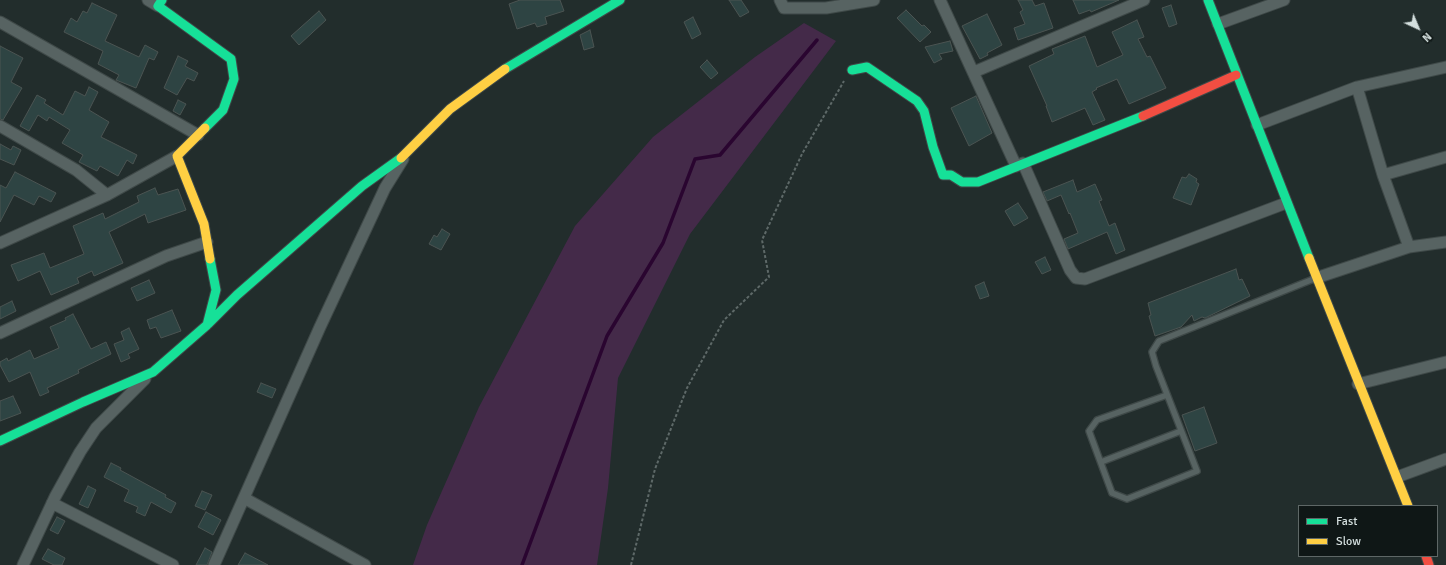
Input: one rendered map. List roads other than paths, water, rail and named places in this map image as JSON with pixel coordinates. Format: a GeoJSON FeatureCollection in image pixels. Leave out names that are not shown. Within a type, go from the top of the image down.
{"type":"FeatureCollection","features":[{"type":"Feature","properties":{"kind":"street"},"geometry":{"type":"LineString","coordinates":[[2,240],[106,194],[177,156],[223,110],[234,79],[231,59],[160,3],[148,0]]}},
{"type":"Feature","properties":{"kind":"street"},"geometry":{"type":"LineString","coordinates":[[22,565],[52,503],[80,452],[96,428],[153,372],[207,325],[237,295],[362,186],[407,153],[450,109],[512,64],[620,0]]}},
{"type":"Feature","properties":{"kind":"street"},"geometry":{"type":"LineString","coordinates":[[780,0],[784,8],[826,8],[874,0]]}},
{"type":"Feature","properties":{"kind":"street"},"geometry":{"type":"LineString","coordinates":[[940,0],[1070,270],[1076,278],[1085,279],[1286,202]]}},
{"type":"Feature","properties":{"kind":"street"},"geometry":{"type":"LineString","coordinates":[[974,72],[1144,0]]}},
{"type":"Feature","properties":{"kind":"street"},"geometry":{"type":"LineString","coordinates":[[1208,0],[1316,278],[1358,384],[1398,477],[1408,505]]}},
{"type":"Feature","properties":{"kind":"street"},"geometry":{"type":"LineString","coordinates":[[1218,24],[1284,0]]}},
{"type":"Feature","properties":{"kind":"street"},"geometry":{"type":"LineString","coordinates":[[0,22],[198,135]]}},
{"type":"Feature","properties":{"kind":"street"},"geometry":{"type":"LineString","coordinates":[[852,70],[867,67],[917,101],[924,111],[933,147],[943,175],[952,175],[962,182],[970,183],[978,182],[1124,124],[1236,75]]}},
{"type":"Feature","properties":{"kind":"street"},"geometry":{"type":"LineString","coordinates":[[1257,124],[1357,87],[1446,67]]}},
{"type":"Feature","properties":{"kind":"street"},"geometry":{"type":"LineString","coordinates":[[1357,87],[1384,175],[1409,247]]}},
{"type":"Feature","properties":{"kind":"street"},"geometry":{"type":"LineString","coordinates":[[0,126],[76,170],[106,194]]}},
{"type":"Feature","properties":{"kind":"street"},"geometry":{"type":"LineString","coordinates":[[214,565],[385,188],[407,153]]}},
{"type":"Feature","properties":{"kind":"street"},"geometry":{"type":"LineString","coordinates":[[177,156],[204,224],[216,290],[207,325]]}},
{"type":"Feature","properties":{"kind":"street"},"geometry":{"type":"LineString","coordinates":[[1384,175],[1446,157]]}},
{"type":"Feature","properties":{"kind":"street"},"geometry":{"type":"LineString","coordinates":[[0,333],[166,256],[207,242]]}},
{"type":"Feature","properties":{"kind":"street"},"geometry":{"type":"LineString","coordinates":[[1316,278],[1409,247],[1446,242]]}},
{"type":"Feature","properties":{"kind":"street"},"geometry":{"type":"LineString","coordinates":[[1358,384],[1446,362]]}},
{"type":"Feature","properties":{"kind":"street"},"geometry":{"type":"LineString","coordinates":[[0,440],[153,372]]}},
{"type":"Feature","properties":{"kind":"street"},"geometry":{"type":"LineString","coordinates":[[1398,477],[1446,458]]}},
{"type":"Feature","properties":{"kind":"street"},"geometry":{"type":"LineString","coordinates":[[244,498],[365,565]]}},
{"type":"Feature","properties":{"kind":"street"},"geometry":{"type":"LineString","coordinates":[[52,503],[173,565]]}},
{"type":"Feature","properties":{"kind":"lane"},"geometry":{"type":"LineString","coordinates":[[1167,395],[1097,420],[1089,431],[1112,493],[1127,499],[1197,471],[1152,352],[1159,341],[1316,278]]}},
{"type":"Feature","properties":{"kind":"lane"},"geometry":{"type":"LineString","coordinates":[[1101,462],[1181,431]]}},
{"type":"Feature","properties":{"kind":"waterway"},"geometry":{"type":"LineString","coordinates":[[522,565],[607,336],[663,243],[695,159],[720,155],[817,40]]}}]}
